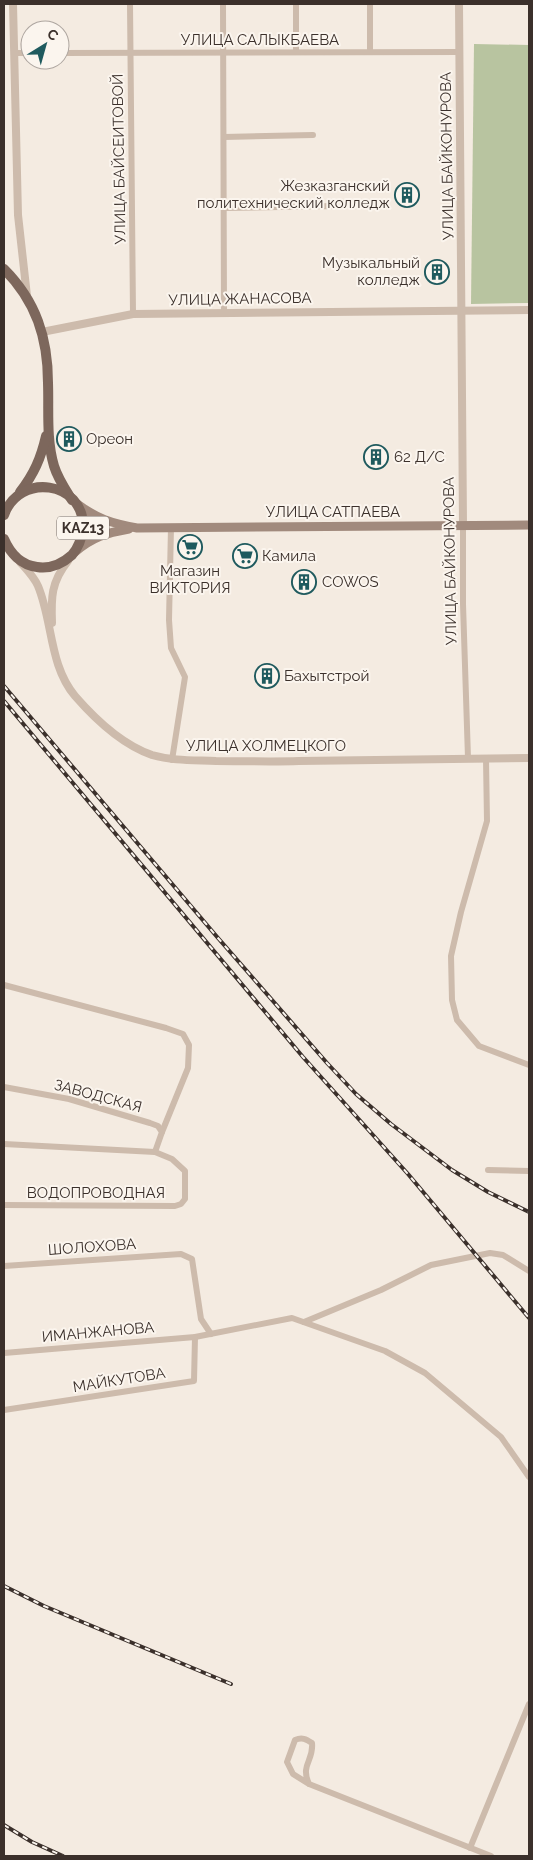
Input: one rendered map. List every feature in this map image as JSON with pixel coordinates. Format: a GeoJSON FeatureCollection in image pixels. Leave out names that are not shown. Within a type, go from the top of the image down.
{"type":"FeatureCollection","features":[{"type":"Feature","properties":{"kind":"main road","name":"KAZ13"},"geometry":{"type":"LineString","coordinates":[[4,269],[28,298],[37,315],[42,332],[48,380],[48,430],[54,468],[62,486],[80,512],[83,523],[82,534],[74,553],[60,564],[44,568],[35,567],[24,563],[4,549]]}},
{"type":"Feature","properties":{"kind":"main road","name":"KAZ13"},"geometry":{"type":"LineString","coordinates":[[4,515],[9,504],[31,478],[41,458],[48,430]]}},
{"type":"Feature","properties":{"kind":"main road","name":"KAZ13"},"geometry":{"type":"LineString","coordinates":[[4,507],[23,491],[40,487],[58,490],[72,500]]}},
{"type":"Feature","properties":{"kind":"main road"},"geometry":{"type":"LineString","coordinates":[[72,500],[101,519],[113,524],[137,528]]}},
{"type":"Feature","properties":{"kind":"main road","name":"УЛИЦА САТПАЕВА"},"geometry":{"type":"LineString","coordinates":[[137,528],[529,525]]}},
{"type":"Feature","properties":{"kind":"main road"},"geometry":{"type":"LineString","coordinates":[[74,553],[90,540],[109,533],[137,528]]}},
{"type":"Feature","properties":{"kind":"main road"},"geometry":{"type":"LineString","coordinates":[[4,539],[15,557]]}},
{"type":"Feature","properties":{"kind":"street"},"geometry":{"type":"LineString","coordinates":[[13,4],[18,215],[28,298]]}},
{"type":"Feature","properties":{"kind":"street","name":"УЛИЦА БАЙСЕИТОВОЙ"},"geometry":{"type":"LineString","coordinates":[[130,4],[133,314]]}},
{"type":"Feature","properties":{"kind":"street"},"geometry":{"type":"LineString","coordinates":[[223,4],[224,313]]}},
{"type":"Feature","properties":{"kind":"street"},"geometry":{"type":"LineString","coordinates":[[296,4],[296,52]]}},
{"type":"Feature","properties":{"kind":"street"},"geometry":{"type":"LineString","coordinates":[[370,4],[370,51]]}},
{"type":"Feature","properties":{"kind":"street","name":"УЛИЦА БАЙКОНУРОВА"},"geometry":{"type":"LineString","coordinates":[[459,4],[463,310],[463,599],[468,758]]}},
{"type":"Feature","properties":{"kind":"street","name":"УЛИЦА САЛЫКБАЕВА"},"geometry":{"type":"LineString","coordinates":[[70,53],[460,52]]}},
{"type":"Feature","properties":{"kind":"street"},"geometry":{"type":"LineString","coordinates":[[14,53],[20,53]]}},
{"type":"Feature","properties":{"kind":"street"},"geometry":{"type":"LineString","coordinates":[[224,137],[313,135]]}},
{"type":"Feature","properties":{"kind":"street"},"geometry":{"type":"LineString","coordinates":[[224,208],[336,206]]}},
{"type":"Feature","properties":{"kind":"street","name":"УЛИЦА ЖАНАСОВА"},"geometry":{"type":"LineString","coordinates":[[42,332],[133,314],[529,310]]}},
{"type":"Feature","properties":{"kind":"street"},"geometry":{"type":"LineString","coordinates":[[171,527],[169,620],[171,648],[185,677],[172,760]]}},
{"type":"Feature","properties":{"kind":"street"},"geometry":{"type":"LineString","coordinates":[[54,650],[51,598],[62,568],[74,553]]}},
{"type":"Feature","properties":{"kind":"street"},"geometry":{"type":"LineString","coordinates":[[15,557],[30,573],[38,586],[54,650]]}},
{"type":"Feature","properties":{"kind":"street","name":"УЛИЦА ХОЛМЕЦКОГО"},"geometry":{"type":"LineString","coordinates":[[54,650],[59,668],[68,688],[85,708],[129,743],[150,754],[172,760],[265,762],[529,758]]}},
{"type":"Feature","properties":{"kind":"street"},"geometry":{"type":"LineString","coordinates":[[486,759],[487,821],[461,912],[451,956],[452,1000],[457,1020],[479,1046],[529,1065]]}},
{"type":"Feature","properties":{"kind":"street"},"geometry":{"type":"LineString","coordinates":[[4,985],[166,1028],[183,1034],[189,1045],[188,1068],[162,1132],[156,1152],[4,1144]]}},
{"type":"Feature","properties":{"kind":"street","name":"ЗАВОДСКАЯ"},"geometry":{"type":"LineString","coordinates":[[4,1087],[78,1102],[150,1123],[158,1126],[162,1132]]}},
{"type":"Feature","properties":{"kind":"street","name":"ВОДОПРОВОДНАЯ"},"geometry":{"type":"LineString","coordinates":[[4,1206],[175,1206],[181,1204],[185,1199],[185,1171],[172,1159],[156,1152]]}},
{"type":"Feature","properties":{"kind":"street"},"geometry":{"type":"LineString","coordinates":[[488,1170],[529,1171]]}},
{"type":"Feature","properties":{"kind":"street"},"geometry":{"type":"LineString","coordinates":[[304,1322],[381,1290],[431,1265],[490,1253],[503,1254],[529,1271]]}},
{"type":"Feature","properties":{"kind":"street","name":"ШОЛОХОВА"},"geometry":{"type":"LineString","coordinates":[[4,1266],[181,1254],[192,1259],[201,1319],[210,1334]]}},
{"type":"Feature","properties":{"kind":"street","name":"ИМАНЖАНОВА"},"geometry":{"type":"LineString","coordinates":[[4,1353],[195,1336],[292,1318],[304,1322]]}},
{"type":"Feature","properties":{"kind":"street"},"geometry":{"type":"LineString","coordinates":[[304,1322],[386,1351],[426,1372],[501,1436],[529,1477]]}},
{"type":"Feature","properties":{"kind":"street","name":"МАЙКУТОВА"},"geometry":{"type":"LineString","coordinates":[[4,1410],[194,1381],[195,1336]]}},
{"type":"Feature","properties":{"kind":"street"},"geometry":{"type":"LineString","coordinates":[[470,1848],[529,1704]]}},
{"type":"Feature","properties":{"kind":"street"},"geometry":{"type":"LineString","coordinates":[[309,1784],[305,1771],[313,1748],[312,1744],[306,1739],[300,1738],[295,1740],[287,1762],[293,1774],[309,1784],[492,1856]]}},
{"type":"Feature","properties":{"kind":"green space"},"geometry":{"type":"Polygon","coordinates":[[[474,44],[529,45],[529,303],[471,304],[474,44]]]}},
{"type":"Feature","properties":{"kind":"railway"},"geometry":{"type":"LineString","coordinates":[[4,686],[218,938],[356,1094],[391,1124],[452,1170],[488,1192],[529,1212]]}},
{"type":"Feature","properties":{"kind":"railway"},"geometry":{"type":"LineString","coordinates":[[4,701],[303,1057],[408,1174],[529,1318]]}},
{"type":"Feature","properties":{"kind":"railway"},"geometry":{"type":"LineString","coordinates":[[4,1586],[44,1606],[231,1684]]}},
{"type":"Feature","properties":{"kind":"railway"},"geometry":{"type":"LineString","coordinates":[[4,1825],[32,1842],[63,1856]]}},
{"type":"Feature","properties":{"kind":"place","name":"Жезказганский политехнический колледж"},"geometry":{"type":"Point","coordinates":[407,195]}},
{"type":"Feature","properties":{"kind":"place","name":"Музыкальный колледж"},"geometry":{"type":"Point","coordinates":[437,272]}},
{"type":"Feature","properties":{"kind":"place","name":"Ореон"},"geometry":{"type":"Point","coordinates":[69,439]}},
{"type":"Feature","properties":{"kind":"place","name":"62 Д/С"},"geometry":{"type":"Point","coordinates":[376,457]}},
{"type":"Feature","properties":{"kind":"place","name":"Магазин ВИКТОРИЯ"},"geometry":{"type":"Point","coordinates":[190,547]}},
{"type":"Feature","properties":{"kind":"place","name":"Камила"},"geometry":{"type":"Point","coordinates":[245,556]}},
{"type":"Feature","properties":{"kind":"place","name":"COWOS"},"geometry":{"type":"Point","coordinates":[304,582]}},
{"type":"Feature","properties":{"kind":"place","name":"Бахытстрой"},"geometry":{"type":"Point","coordinates":[267,676]}}]}
